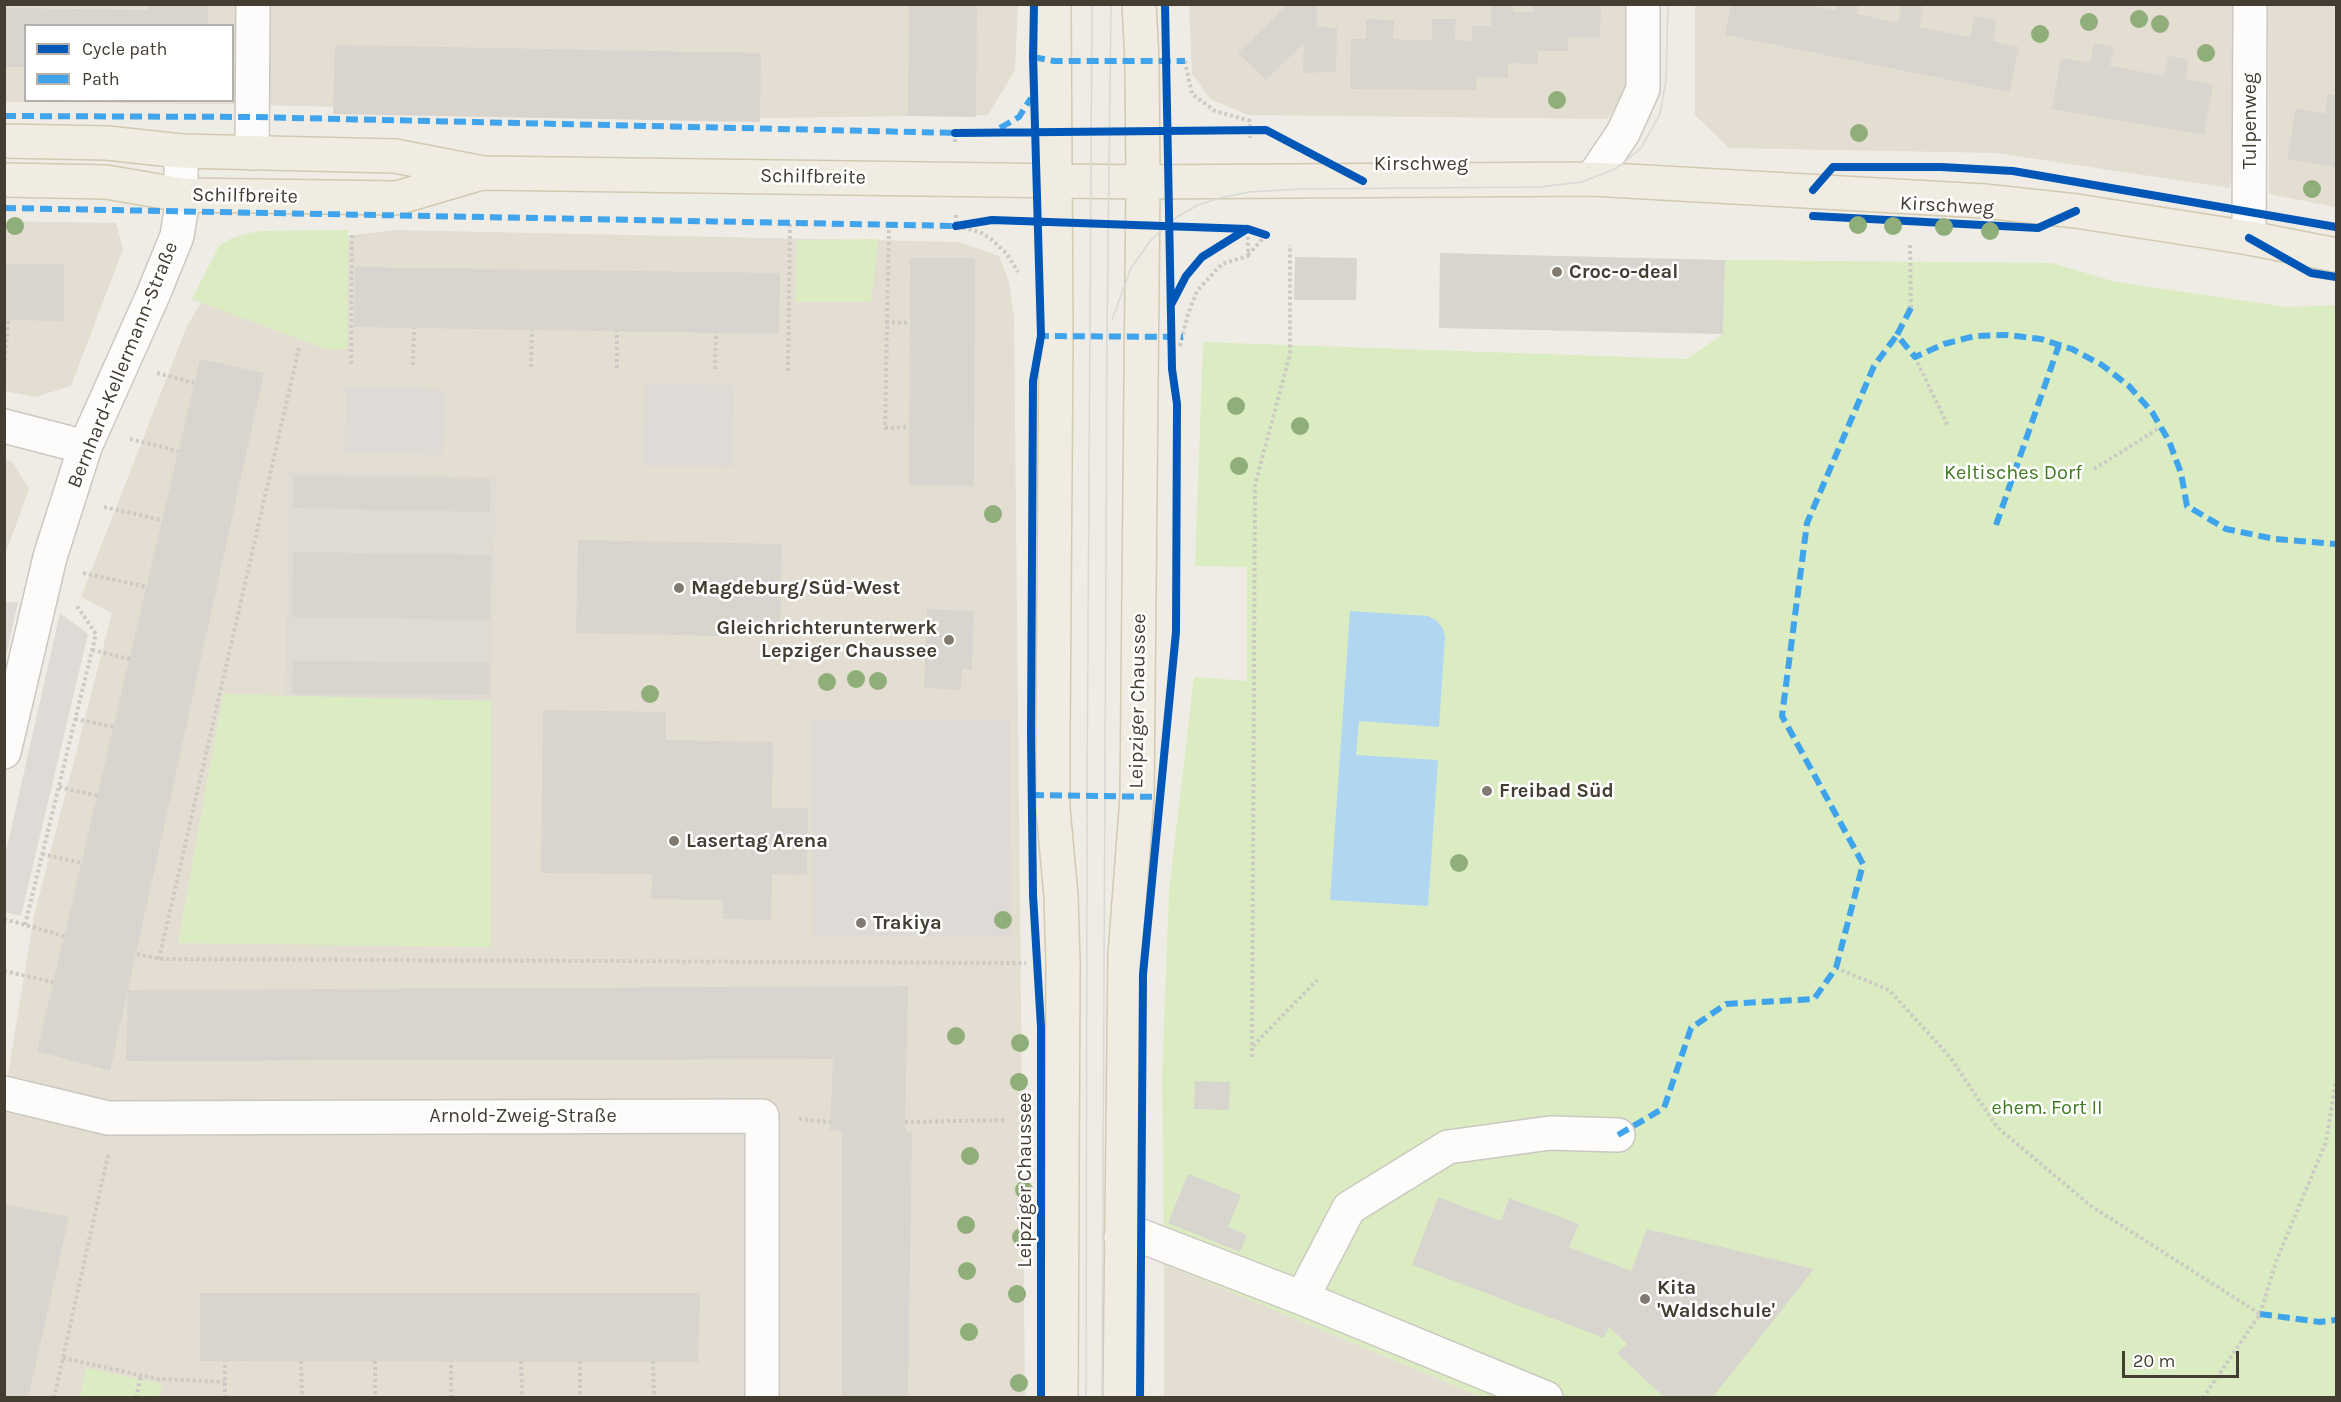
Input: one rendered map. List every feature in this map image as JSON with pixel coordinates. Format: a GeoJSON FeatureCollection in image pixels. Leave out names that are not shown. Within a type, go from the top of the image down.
{"type":"FeatureCollection","features":[{"type":"Feature","properties":{"kind":"main road","name":"Leipziger Chaussee"},"geometry":{"type":"LineString","coordinates":[[1054,4],[1053,180],[1056,348],[1053,809],[1061,896],[1063,963],[1061,1398]]}},
{"type":"Feature","properties":{"kind":"main road","name":"Leipziger Chaussee"},"geometry":{"type":"LineString","coordinates":[[1120,1398],[1125,955],[1137,797],[1143,182],[1139,4]]}},
{"type":"Feature","properties":{"kind":"main road","name":"Schilfbreite"},"geometry":{"type":"LineString","coordinates":[[4,141],[107,143],[181,151],[395,156],[483,173],[1143,182]]}},
{"type":"Feature","properties":{"kind":"main road","name":"Schilfbreite"},"geometry":{"type":"LineString","coordinates":[[4,180],[106,182],[182,195],[397,198],[483,173]]}},
{"type":"Feature","properties":{"kind":"main road","name":"Kirschweg"},"geometry":{"type":"LineString","coordinates":[[1143,182],[1592,179],[1983,201],[2076,211],[2249,238],[2337,255]]}},
{"type":"Feature","properties":{"kind":"street"},"geometry":{"type":"LineString","coordinates":[[252,153],[254,4]]}},
{"type":"Feature","properties":{"kind":"street"},"geometry":{"type":"LineString","coordinates":[[1592,179],[1623,134],[1643,89],[1643,4]]}},
{"type":"Feature","properties":{"kind":"street","name":"Tulpenweg"},"geometry":{"type":"LineString","coordinates":[[2249,238],[2250,4]]}},
{"type":"Feature","properties":{"kind":"street","name":"Bernhard-Kellermann-Straße"},"geometry":{"type":"LineString","coordinates":[[4,752],[50,557],[85,447],[177,236],[182,195],[181,151]]}},
{"type":"Feature","properties":{"kind":"street"},"geometry":{"type":"LineString","coordinates":[[4,426],[85,447]]}},
{"type":"Feature","properties":{"kind":"street","name":"Arnold-Zweig-Straße"},"geometry":{"type":"LineString","coordinates":[[4,1093],[108,1118],[762,1116],[762,1398]]}},
{"type":"Feature","properties":{"kind":"street"},"geometry":{"type":"LineString","coordinates":[[1302,1298],[1349,1208],[1449,1147],[1550,1133],[1618,1135]]}},
{"type":"Feature","properties":{"kind":"street"},"geometry":{"type":"LineString","coordinates":[[1121,1237],[1141,1236],[1302,1298],[1546,1398]]}},
{"type":"Feature","properties":{"kind":"path"},"geometry":{"type":"LineString","coordinates":[[1185,61],[1192,94],[1215,111],[1250,121],[1253,133],[1240,130]]}},
{"type":"Feature","properties":{"kind":"path"},"geometry":{"type":"LineString","coordinates":[[955,133],[966,133]]}},
{"type":"Feature","properties":{"kind":"path"},"geometry":{"type":"LineString","coordinates":[[351,364],[352,197]]}},
{"type":"Feature","properties":{"kind":"path"},"geometry":{"type":"LineString","coordinates":[[956,226],[980,222]]}},
{"type":"Feature","properties":{"kind":"path"},"geometry":{"type":"LineString","coordinates":[[788,371],[790,224]]}},
{"type":"Feature","properties":{"kind":"path"},"geometry":{"type":"LineString","coordinates":[[889,224],[885,428],[909,427]]}},
{"type":"Feature","properties":{"kind":"path"},"geometry":{"type":"LineString","coordinates":[[956,226],[980,232],[992,239],[1007,254],[1019,276]]}},
{"type":"Feature","properties":{"kind":"path"},"geometry":{"type":"LineString","coordinates":[[1248,233],[1248,255]]}},
{"type":"Feature","properties":{"kind":"path"},"geometry":{"type":"LineString","coordinates":[[1238,234],[1266,235]]}},
{"type":"Feature","properties":{"kind":"path"},"geometry":{"type":"LineString","coordinates":[[1176,348],[1197,291],[1222,264],[1248,255],[1266,235]]}},
{"type":"Feature","properties":{"kind":"path"},"geometry":{"type":"LineString","coordinates":[[1252,1057],[1255,485],[1290,354],[1290,244]]}},
{"type":"Feature","properties":{"kind":"path"},"geometry":{"type":"LineString","coordinates":[[1910,245],[1911,308]]}},
{"type":"Feature","properties":{"kind":"path"},"geometry":{"type":"LineString","coordinates":[[4,372],[8,320]]}},
{"type":"Feature","properties":{"kind":"path"},"geometry":{"type":"LineString","coordinates":[[886,322],[910,323]]}},
{"type":"Feature","properties":{"kind":"path"},"geometry":{"type":"LineString","coordinates":[[413,365],[414,328]]}},
{"type":"Feature","properties":{"kind":"path"},"geometry":{"type":"LineString","coordinates":[[531,367],[532,330]]}},
{"type":"Feature","properties":{"kind":"path"},"geometry":{"type":"LineString","coordinates":[[617,331],[617,368]]}},
{"type":"Feature","properties":{"kind":"path"},"geometry":{"type":"LineString","coordinates":[[715,369],[716,332]]}},
{"type":"Feature","properties":{"kind":"path"},"geometry":{"type":"LineString","coordinates":[[1172,337],[1176,348]]}},
{"type":"Feature","properties":{"kind":"path"},"geometry":{"type":"LineString","coordinates":[[159,959],[299,348]]}},
{"type":"Feature","properties":{"kind":"path"},"geometry":{"type":"LineString","coordinates":[[1915,357],[1948,426]]}},
{"type":"Feature","properties":{"kind":"path"},"geometry":{"type":"LineString","coordinates":[[159,363],[154,373],[194,383]]}},
{"type":"Feature","properties":{"kind":"path"},"geometry":{"type":"LineString","coordinates":[[2094,469],[2161,427]]}},
{"type":"Feature","properties":{"kind":"path"},"geometry":{"type":"LineString","coordinates":[[132,428],[127,438],[178,451]]}},
{"type":"Feature","properties":{"kind":"path"},"geometry":{"type":"LineString","coordinates":[[105,497],[101,507],[162,520]]}},
{"type":"Feature","properties":{"kind":"path"},"geometry":{"type":"LineString","coordinates":[[79,573],[147,587]]}},
{"type":"Feature","properties":{"kind":"path"},"geometry":{"type":"LineString","coordinates":[[26,925],[96,634],[73,602]]}},
{"type":"Feature","properties":{"kind":"path"},"geometry":{"type":"LineString","coordinates":[[92,650],[130,659]]}},
{"type":"Feature","properties":{"kind":"path"},"geometry":{"type":"LineString","coordinates":[[75,719],[114,727]]}},
{"type":"Feature","properties":{"kind":"path"},"geometry":{"type":"LineString","coordinates":[[59,787],[98,796]]}},
{"type":"Feature","properties":{"kind":"path"},"geometry":{"type":"LineString","coordinates":[[42,854],[81,863]]}},
{"type":"Feature","properties":{"kind":"path"},"geometry":{"type":"LineString","coordinates":[[4,919],[64,936]]}},
{"type":"Feature","properties":{"kind":"path"},"geometry":{"type":"LineString","coordinates":[[137,954],[159,959],[1063,963]]}},
{"type":"Feature","properties":{"kind":"path"},"geometry":{"type":"LineString","coordinates":[[1836,968],[1889,990],[1950,1057],[1997,1127],[2091,1206],[2260,1314]]}},
{"type":"Feature","properties":{"kind":"path"},"geometry":{"type":"LineString","coordinates":[[4,971],[53,982]]}},
{"type":"Feature","properties":{"kind":"path"},"geometry":{"type":"LineString","coordinates":[[1252,1047],[1317,980]]}},
{"type":"Feature","properties":{"kind":"path"},"geometry":{"type":"LineString","coordinates":[[2203,1398],[2260,1314],[2277,1259],[2326,1142],[2337,1080]]}},
{"type":"Feature","properties":{"kind":"path"},"geometry":{"type":"LineString","coordinates":[[54,1398],[116,1118]]}},
{"type":"Feature","properties":{"kind":"path"},"geometry":{"type":"LineString","coordinates":[[905,1122],[1004,1120]]}},
{"type":"Feature","properties":{"kind":"path"},"geometry":{"type":"LineString","coordinates":[[63,1358],[158,1379],[225,1382]]}},
{"type":"Feature","properties":{"kind":"path"},"geometry":{"type":"LineString","coordinates":[[225,1361],[225,1398]]}},
{"type":"Feature","properties":{"kind":"path"},"geometry":{"type":"LineString","coordinates":[[302,1361],[302,1398]]}},
{"type":"Feature","properties":{"kind":"path"},"geometry":{"type":"LineString","coordinates":[[375,1361],[375,1398]]}},
{"type":"Feature","properties":{"kind":"path"},"geometry":{"type":"LineString","coordinates":[[450,1398],[451,1361]]}},
{"type":"Feature","properties":{"kind":"path"},"geometry":{"type":"LineString","coordinates":[[521,1361],[522,1398]]}},
{"type":"Feature","properties":{"kind":"path"},"geometry":{"type":"LineString","coordinates":[[580,1361],[580,1398]]}},
{"type":"Feature","properties":{"kind":"path"},"geometry":{"type":"LineString","coordinates":[[653,1361],[654,1398]]}},
{"type":"Feature","properties":{"kind":"path"},"geometry":{"type":"LineString","coordinates":[[136,1398],[141,1375]]}},
{"type":"Feature","properties":{"kind":"shaded area"},"geometry":{"type":"Polygon","coordinates":[[[5,5],[1018,5],[1015,70],[988,115],[772,118],[220,104],[5,102],[5,5]]]}},
{"type":"Feature","properties":{"kind":"shaded area"},"geometry":{"type":"Polygon","coordinates":[[[1189,5],[1632,5],[1627,96],[1606,119],[1248,115],[1210,99],[1192,74],[1189,5]]]}},
{"type":"Feature","properties":{"kind":"shaded area"},"geometry":{"type":"Polygon","coordinates":[[[1695,5],[2238,5],[2238,100],[2230,188],[1996,153],[1729,148],[1695,115],[1695,5]]]}},
{"type":"Feature","properties":{"kind":"shaded area"},"geometry":{"type":"Polygon","coordinates":[[[2268,5],[2336,5],[2336,207],[2269,194],[2268,5]]]}},
{"type":"Feature","properties":{"kind":"shaded area"},"geometry":{"type":"Polygon","coordinates":[[[4,221],[116,223],[123,249],[71,386],[35,397],[5,391],[4,221]]]}},
{"type":"Feature","properties":{"kind":"shaded area"},"geometry":{"type":"Polygon","coordinates":[[[394,230],[959,242],[999,256],[1009,282],[1014,317],[1025,1397],[5,1398],[5,1092],[34,916],[112,613],[81,597],[187,326],[233,250],[394,230]]]}},
{"type":"Feature","properties":{"kind":"shaded area"},"geometry":{"type":"Polygon","coordinates":[[[645,383],[734,385],[733,467],[644,466],[645,383]]]}},
{"type":"Feature","properties":{"kind":"shaded area"},"geometry":{"type":"Polygon","coordinates":[[[346,387],[444,389],[443,455],[345,453],[346,387]]]}},
{"type":"Feature","properties":{"kind":"shaded area"},"geometry":{"type":"Polygon","coordinates":[[[5,459],[12,461],[29,489],[5,555],[5,459]]]}},
{"type":"Feature","properties":{"kind":"shaded area"},"geometry":{"type":"Polygon","coordinates":[[[289,472],[496,476],[491,701],[285,697],[289,472]]]}},
{"type":"Feature","properties":{"kind":"shaded area"},"geometry":{"type":"Polygon","coordinates":[[[4,602],[18,602],[5,660],[4,602]]]}},
{"type":"Feature","properties":{"kind":"shaded area"},"geometry":{"type":"Polygon","coordinates":[[[60,613],[88,634],[21,916],[5,912],[5,856],[60,613]]]}},
{"type":"Feature","properties":{"kind":"shaded area"},"geometry":{"type":"Polygon","coordinates":[[[812,719],[1010,719],[1011,937],[813,937],[812,719]]]}},
{"type":"Feature","properties":{"kind":"shaded area"},"geometry":{"type":"Polygon","coordinates":[[[1164,1264],[1482,1397],[1164,1398],[1164,1264]]]}},
{"type":"Feature","properties":{"kind":"green space"},"geometry":{"type":"Polygon","coordinates":[[[348,230],[347,349],[326,349],[192,299],[219,246],[230,239],[260,231],[348,230]]]}},
{"type":"Feature","properties":{"kind":"green space"},"geometry":{"type":"Polygon","coordinates":[[[878,239],[871,302],[795,302],[797,240],[878,239]]]}},
{"type":"Feature","properties":{"kind":"green space","name":"ehem. Fort II"},"geometry":{"type":"Polygon","coordinates":[[[1725,260],[2052,263],[2116,282],[2287,307],[2336,305],[2336,1397],[1482,1397],[1164,1264],[1162,1078],[1169,891],[1194,677],[1247,681],[1247,567],[1195,566],[1203,342],[1687,359],[1723,334],[1725,260]]]}},
{"type":"Feature","properties":{"kind":"green space"},"geometry":{"type":"Polygon","coordinates":[[[223,694],[491,701],[490,947],[178,943],[223,694]]]}},
{"type":"Feature","properties":{"kind":"green space"},"geometry":{"type":"Polygon","coordinates":[[[86,1368],[162,1384],[159,1397],[80,1397],[86,1368]]]}},
{"type":"Feature","properties":{"kind":"water"},"geometry":{"type":"Polygon","coordinates":[[[1350,611],[1428,616],[1437,621],[1443,629],[1445,637],[1439,727],[1359,721],[1356,755],[1438,760],[1428,906],[1330,900],[1350,611]]]}},
{"type":"Feature","properties":{"kind":"building"},"geometry":{"type":"Polygon","coordinates":[[[149,4],[208,4],[208,24],[24,24],[24,67],[4,67],[4,8],[149,10],[149,4]]]}},
{"type":"Feature","properties":{"kind":"building"},"geometry":{"type":"Polygon","coordinates":[[[909,4],[977,4],[976,117],[908,116],[909,4]]]}},
{"type":"Feature","properties":{"kind":"building"},"geometry":{"type":"Polygon","coordinates":[[[1288,4],[1317,4],[1317,27],[1337,28],[1336,72],[1303,73],[1304,43],[1266,80],[1238,53],[1288,4]]]}},
{"type":"Feature","properties":{"kind":"building"},"geometry":{"type":"Polygon","coordinates":[[[1533,4],[1601,4],[1600,38],[1568,37],[1568,51],[1538,51],[1538,64],[1508,63],[1508,78],[1477,77],[1476,90],[1350,89],[1351,39],[1366,39],[1366,19],[1394,20],[1393,39],[1432,40],[1432,19],[1456,19],[1455,40],[1472,41],[1472,26],[1491,26],[1491,5],[1513,5],[1513,12],[1533,12],[1533,4]]]}},
{"type":"Feature","properties":{"kind":"building"},"geometry":{"type":"Polygon","coordinates":[[[1902,4],[1923,7],[1919,27],[1970,37],[1975,16],[1997,20],[1993,41],[2019,47],[2009,92],[1725,35],[1731,5],[1807,5],[1836,10],[1837,5],[1859,5],[1857,14],[1898,23],[1902,4]]]}},
{"type":"Feature","properties":{"kind":"building"},"geometry":{"type":"Polygon","coordinates":[[[2094,43],[2114,47],[2110,66],[2164,76],[2168,56],[2188,59],[2185,79],[2213,85],[2204,135],[2052,109],[2061,58],[2090,63],[2094,43]]]}},
{"type":"Feature","properties":{"kind":"building"},"geometry":{"type":"Polygon","coordinates":[[[335,45],[761,53],[760,122],[333,114],[335,45]]]}},
{"type":"Feature","properties":{"kind":"building"},"geometry":{"type":"Polygon","coordinates":[[[2328,94],[2336,96],[2336,167],[2287,159],[2296,108],[2325,114],[2328,94]]]}},
{"type":"Feature","properties":{"kind":"building"},"geometry":{"type":"Polygon","coordinates":[[[1440,253],[1725,260],[1723,334],[1439,328],[1440,253]]]}},
{"type":"Feature","properties":{"kind":"building"},"geometry":{"type":"Polygon","coordinates":[[[1295,257],[1357,258],[1356,300],[1294,300],[1295,257]]]}},
{"type":"Feature","properties":{"kind":"building"},"geometry":{"type":"Polygon","coordinates":[[[910,258],[975,258],[974,486],[909,485],[910,258]]]}},
{"type":"Feature","properties":{"kind":"building"},"geometry":{"type":"Polygon","coordinates":[[[4,264],[64,264],[64,321],[4,320],[4,264]]]}},
{"type":"Feature","properties":{"kind":"building"},"geometry":{"type":"Polygon","coordinates":[[[355,267],[780,273],[779,334],[354,327],[355,267]]]}},
{"type":"Feature","properties":{"kind":"building"},"geometry":{"type":"Polygon","coordinates":[[[200,359],[264,373],[110,1071],[37,1051],[200,359]]]}},
{"type":"Feature","properties":{"kind":"building"},"geometry":{"type":"Polygon","coordinates":[[[294,476],[490,479],[490,512],[293,508],[294,476]]]}},
{"type":"Feature","properties":{"kind":"building","name":"Magdeburg/Süd-West"},"geometry":{"type":"Polygon","coordinates":[[[578,540],[782,544],[780,637],[576,633],[578,540]]]}},
{"type":"Feature","properties":{"kind":"building"},"geometry":{"type":"Polygon","coordinates":[[[293,552],[491,555],[490,620],[292,617],[293,552]]]}},
{"type":"Feature","properties":{"kind":"building","name":"Gleichrichterunterwerk Lepziger Chaussee"},"geometry":{"type":"Polygon","coordinates":[[[927,609],[974,611],[972,670],[962,669],[961,690],[924,688],[927,609]]]}},
{"type":"Feature","properties":{"kind":"building"},"geometry":{"type":"Polygon","coordinates":[[[293,661],[490,662],[490,695],[292,694],[293,661]]]}},
{"type":"Feature","properties":{"kind":"building","name":"Lasertag Arena"},"geometry":{"type":"Polygon","coordinates":[[[543,710],[666,712],[666,740],[773,742],[772,808],[808,808],[807,875],[772,874],[771,920],[723,919],[723,900],[651,899],[652,874],[541,873],[543,710]]]}},
{"type":"Feature","properties":{"kind":"building"},"geometry":{"type":"Polygon","coordinates":[[[908,986],[905,1122],[906,1132],[912,1133],[908,1398],[842,1398],[842,1131],[830,1130],[833,1059],[126,1061],[128,990],[908,986]]]}},
{"type":"Feature","properties":{"kind":"building"},"geometry":{"type":"Polygon","coordinates":[[[1195,1081],[1230,1082],[1229,1110],[1194,1109],[1195,1081]]]}},
{"type":"Feature","properties":{"kind":"building"},"geometry":{"type":"Polygon","coordinates":[[[1188,1174],[1241,1195],[1228,1227],[1247,1235],[1240,1252],[1168,1223],[1188,1174]]]}},
{"type":"Feature","properties":{"kind":"building","name":"Kita 'Waldschule'"},"geometry":{"type":"Polygon","coordinates":[[[1438,1197],[1501,1221],[1509,1198],[1579,1224],[1569,1247],[1631,1271],[1647,1229],[1814,1269],[1712,1398],[1665,1398],[1617,1353],[1627,1344],[1609,1327],[1604,1338],[1412,1265],[1438,1197]]]}},
{"type":"Feature","properties":{"kind":"building"},"geometry":{"type":"Polygon","coordinates":[[[4,1204],[69,1217],[28,1398],[4,1398],[4,1204]]]}},
{"type":"Feature","properties":{"kind":"building"},"geometry":{"type":"Polygon","coordinates":[[[200,1293],[700,1293],[698,1362],[200,1361],[200,1293]]]}},
{"type":"Feature","properties":{"kind":"tram line"},"geometry":{"type":"LineString","coordinates":[[1086,1398],[1092,4]]}},
{"type":"Feature","properties":{"kind":"tram line"},"geometry":{"type":"LineString","coordinates":[[1102,1398],[1107,337],[1111,4]]}},
{"type":"Feature","properties":{"kind":"tram line"},"geometry":{"type":"LineString","coordinates":[[1112,320],[1131,268],[1151,240],[1177,217],[1198,205],[1220,198],[1249,192],[1298,189],[1539,187],[1582,182],[1617,168],[1641,148],[1660,114],[1666,81],[1668,4]]}},
{"type":"Feature","properties":{"kind":"marked path"},"geometry":{"type":"LineString","coordinates":[[1033,57],[1054,61],[1185,61]]}},
{"type":"Feature","properties":{"kind":"marked path"},"geometry":{"type":"LineString","coordinates":[[1000,128],[1019,117],[1031,98]]}},
{"type":"Feature","properties":{"kind":"marked path"},"geometry":{"type":"LineString","coordinates":[[4,116],[252,117],[958,133]]}},
{"type":"Feature","properties":{"kind":"marked path"},"geometry":{"type":"LineString","coordinates":[[4,208],[956,226]]}},
{"type":"Feature","properties":{"kind":"marked path"},"geometry":{"type":"LineString","coordinates":[[1911,308],[1897,335],[1915,357],[1944,344],[1975,336],[2008,335],[2041,339],[2072,349],[2102,365],[2129,386],[2152,412],[2169,441],[2181,473],[2187,506],[2226,529],[2275,539],[2336,544]]}},
{"type":"Feature","properties":{"kind":"marked path"},"geometry":{"type":"LineString","coordinates":[[1618,1135],[1664,1108],[1691,1028],[1726,1004],[1814,999],[1836,968],[1863,864],[1782,716],[1807,523],[1874,366],[1897,335]]}},
{"type":"Feature","properties":{"kind":"marked path"},"geometry":{"type":"LineString","coordinates":[[1040,340],[1041,336],[1183,337]]}},
{"type":"Feature","properties":{"kind":"marked path"},"geometry":{"type":"LineString","coordinates":[[1996,525],[2059,345]]}},
{"type":"Feature","properties":{"kind":"marked path"},"geometry":{"type":"LineString","coordinates":[[1032,795],[1161,797]]}},
{"type":"Feature","properties":{"kind":"marked path"},"geometry":{"type":"LineString","coordinates":[[2260,1314],[2320,1322],[2336,1320]]}},
{"type":"Feature","properties":{"kind":"cycle path"},"geometry":{"type":"LineString","coordinates":[[1034,4],[1033,57],[1041,336],[1033,381],[1031,734],[1033,895],[1041,1027],[1041,1398]]}},
{"type":"Feature","properties":{"kind":"cycle path"},"geometry":{"type":"LineString","coordinates":[[1140,1398],[1143,974],[1176,632],[1177,404],[1172,369],[1165,4]]}},
{"type":"Feature","properties":{"kind":"cycle path"},"geometry":{"type":"LineString","coordinates":[[955,133],[1266,130],[1363,181]]}},
{"type":"Feature","properties":{"kind":"cycle path"},"geometry":{"type":"LineString","coordinates":[[1813,190],[1833,167],[1941,167],[2013,171],[2336,227]]}},
{"type":"Feature","properties":{"kind":"cycle path"},"geometry":{"type":"LineString","coordinates":[[1813,216],[2038,228],[2076,211]]}},
{"type":"Feature","properties":{"kind":"cycle path"},"geometry":{"type":"LineString","coordinates":[[956,226],[992,220],[1248,229],[1266,235]]}},
{"type":"Feature","properties":{"kind":"cycle path"},"geometry":{"type":"LineString","coordinates":[[1172,303],[1186,276],[1202,257],[1247,229]]}},
{"type":"Feature","properties":{"kind":"cycle path"},"geometry":{"type":"LineString","coordinates":[[2249,238],[2311,273],[2336,277]]}},
{"type":"Feature","properties":{"kind":"place","name":"Croc-o-deal"},"geometry":{"type":"Point","coordinates":[1557,272]}},
{"type":"Feature","properties":{"kind":"place","name":"Magdeburg/Süd-West"},"geometry":{"type":"Point","coordinates":[679,588]}},
{"type":"Feature","properties":{"kind":"place","name":"Gleichrichterunterwerk Lepziger Chaussee"},"geometry":{"type":"Point","coordinates":[949,640]}},
{"type":"Feature","properties":{"kind":"place","name":"Freibad Süd"},"geometry":{"type":"Point","coordinates":[1487,791]}},
{"type":"Feature","properties":{"kind":"place","name":"Lasertag Arena"},"geometry":{"type":"Point","coordinates":[674,841]}},
{"type":"Feature","properties":{"kind":"place","name":"Trakiya"},"geometry":{"type":"Point","coordinates":[861,923]}},
{"type":"Feature","properties":{"kind":"place","name":"Kita 'Waldschule'"},"geometry":{"type":"Point","coordinates":[1645,1299]}},
{"type":"Feature","properties":{"kind":"park label","name":"Keltisches Dorf"},"geometry":{"type":"Point","coordinates":[2013,473]}}]}
